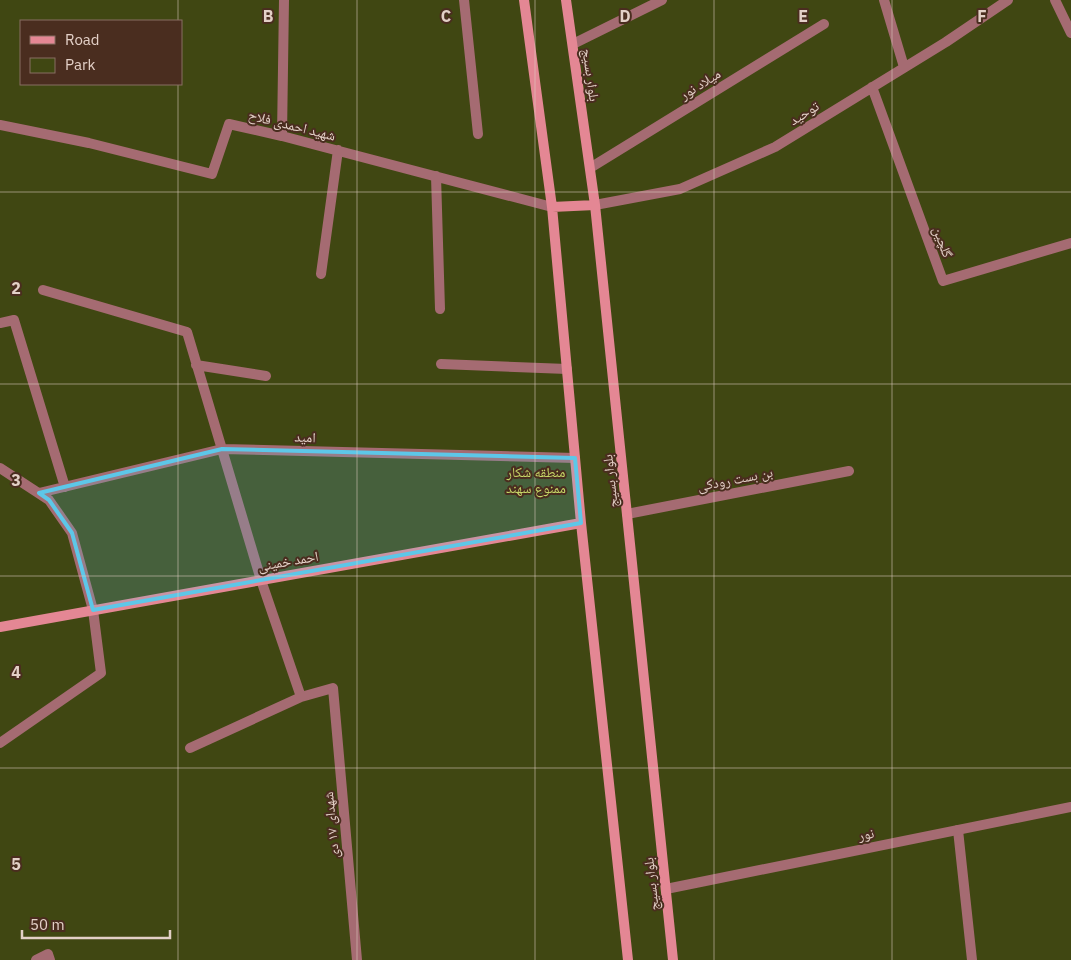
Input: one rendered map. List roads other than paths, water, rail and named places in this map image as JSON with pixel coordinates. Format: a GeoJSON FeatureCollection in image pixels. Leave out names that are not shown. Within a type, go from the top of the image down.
{"type":"FeatureCollection","features":[{"type":"Feature","properties":{"kind":"main road"},"geometry":{"type":"LineString","coordinates":[[524,0],[552,206],[581,523],[628,960]]}},
{"type":"Feature","properties":{"kind":"main road","name":"بلوار بسیج"},"geometry":{"type":"LineString","coordinates":[[566,0],[595,205],[673,960]]}},
{"type":"Feature","properties":{"kind":"main road"},"geometry":{"type":"LineString","coordinates":[[552,206],[595,205]]}},
{"type":"Feature","properties":{"kind":"main road","name":"احمد خمینی"},"geometry":{"type":"LineString","coordinates":[[0,626],[581,523]]}},
{"type":"Feature","properties":{"kind":"street"},"geometry":{"type":"LineString","coordinates":[[282,136],[284,0]]}},
{"type":"Feature","properties":{"kind":"street"},"geometry":{"type":"LineString","coordinates":[[464,0],[478,134]]}},
{"type":"Feature","properties":{"kind":"street"},"geometry":{"type":"LineString","coordinates":[[573,44],[662,0]]}},
{"type":"Feature","properties":{"kind":"street"},"geometry":{"type":"LineString","coordinates":[[884,0],[904,68]]}},
{"type":"Feature","properties":{"kind":"street","name":"توحید"},"geometry":{"type":"LineString","coordinates":[[595,205],[680,189],[775,147],[904,68],[1008,0]]}},
{"type":"Feature","properties":{"kind":"street"},"geometry":{"type":"LineString","coordinates":[[1055,0],[1071,33]]}},
{"type":"Feature","properties":{"kind":"street","name":"میلاد نور"},"geometry":{"type":"LineString","coordinates":[[590,168],[824,24]]}},
{"type":"Feature","properties":{"kind":"street","name":"گلچین"},"geometry":{"type":"LineString","coordinates":[[872,87],[943,281],[1071,243]]}},
{"type":"Feature","properties":{"kind":"street","name":"شهید احمدی فلاح"},"geometry":{"type":"LineString","coordinates":[[0,124],[89,143],[212,174],[229,124],[338,150],[552,206]]}},
{"type":"Feature","properties":{"kind":"street"},"geometry":{"type":"LineString","coordinates":[[321,274],[338,150]]}},
{"type":"Feature","properties":{"kind":"street"},"geometry":{"type":"LineString","coordinates":[[436,176],[440,309]]}},
{"type":"Feature","properties":{"kind":"street"},"geometry":{"type":"LineString","coordinates":[[42,290],[187,332],[261,580],[301,697],[190,748]]}},
{"type":"Feature","properties":{"kind":"street"},"geometry":{"type":"LineString","coordinates":[[0,324],[14,320],[65,486]]}},
{"type":"Feature","properties":{"kind":"street"},"geometry":{"type":"LineString","coordinates":[[441,364],[567,370]]}},
{"type":"Feature","properties":{"kind":"street"},"geometry":{"type":"LineString","coordinates":[[196,365],[266,376]]}},
{"type":"Feature","properties":{"kind":"street","name":"امید"},"geometry":{"type":"LineString","coordinates":[[39,493],[222,449],[575,458]]}},
{"type":"Feature","properties":{"kind":"street"},"geometry":{"type":"LineString","coordinates":[[0,468],[49,500],[72,533],[93,610],[100,673],[0,743]]}},
{"type":"Feature","properties":{"kind":"street","name":"بن بست رودکی"},"geometry":{"type":"LineString","coordinates":[[627,514],[849,471]]}},
{"type":"Feature","properties":{"kind":"street","name":"شهدای ۱۷ دی"},"geometry":{"type":"LineString","coordinates":[[301,697],[333,688],[357,960]]}},
{"type":"Feature","properties":{"kind":"street","name":"نور"},"geometry":{"type":"LineString","coordinates":[[666,889],[1071,807]]}},
{"type":"Feature","properties":{"kind":"street"},"geometry":{"type":"LineString","coordinates":[[958,830],[972,960]]}},
{"type":"Feature","properties":{"kind":"street"},"geometry":{"type":"LineString","coordinates":[[36,960],[48,954],[50,960]]}},
{"type":"Feature","properties":{"kind":"park label","name":"منطقه شکار ممنوع سهند"},"geometry":{"type":"Point","coordinates":[536,480]}}]}
